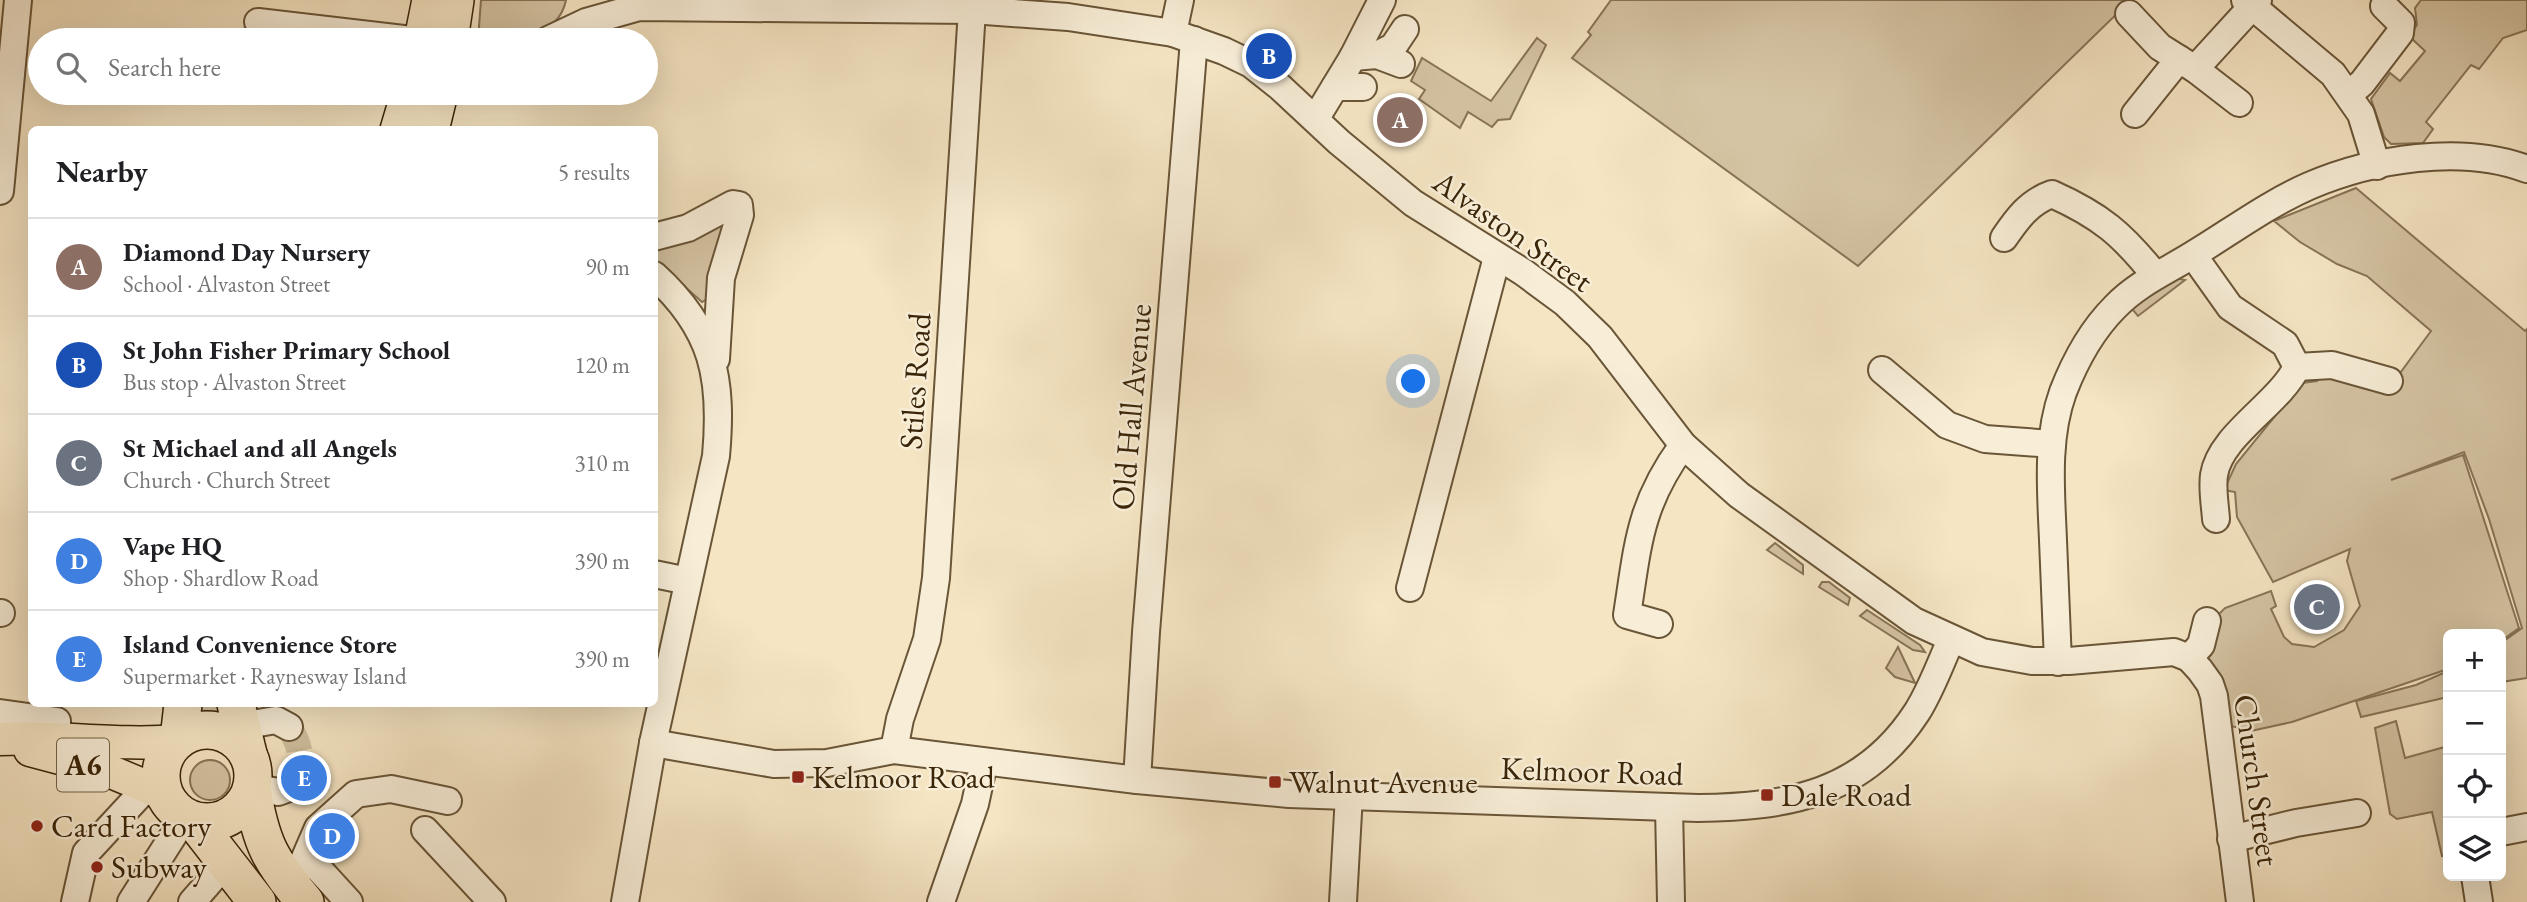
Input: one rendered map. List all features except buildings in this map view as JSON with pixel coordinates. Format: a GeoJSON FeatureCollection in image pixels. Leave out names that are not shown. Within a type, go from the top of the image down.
{"type":"FeatureCollection","features":[{"type":"Feature","properties":{"kind":"highway"},"geometry":{"type":"LineString","coordinates":[[404,126],[432,105]]}},
{"type":"Feature","properties":{"kind":"highway"},"geometry":{"type":"LineString","coordinates":[[178,740],[183,707]]}},
{"type":"Feature","properties":{"kind":"highway"},"geometry":{"type":"LineString","coordinates":[[257,902],[173,805],[161,783],[164,760],[178,740],[193,732],[217,731],[232,737],[246,752],[262,840],[277,869],[299,885]]}},
{"type":"Feature","properties":{"kind":"highway"},"geometry":{"type":"LineString","coordinates":[[173,805],[206,822],[229,817],[247,800],[246,752]]}},
{"type":"Feature","properties":{"kind":"main road","name":"A6"},"geometry":{"type":"LineString","coordinates":[[0,739],[57,738],[141,743],[178,740]]}},
{"type":"Feature","properties":{"kind":"main road","name":"A6"},"geometry":{"type":"LineString","coordinates":[[0,739],[36,753],[110,771],[173,805]]}},
{"type":"Feature","properties":{"kind":"street"},"geometry":{"type":"LineString","coordinates":[[0,191],[18,0]]}},
{"type":"Feature","properties":{"kind":"street","name":"Old Hall Avenue"},"geometry":{"type":"LineString","coordinates":[[1137,780],[1183,36],[1180,0]]}},
{"type":"Feature","properties":{"kind":"street"},"geometry":{"type":"LineString","coordinates":[[1373,54],[1382,0]]}},
{"type":"Feature","properties":{"kind":"street"},"geometry":{"type":"LineString","coordinates":[[2135,114],[2251,2],[2333,74],[2349,94],[2361,114],[2377,166]]}},
{"type":"Feature","properties":{"kind":"street","name":"Alvaston Street"},"geometry":{"type":"LineString","coordinates":[[562,28],[583,11],[668,6],[972,10],[1068,17],[1183,36],[1251,64],[1316,118],[1339,142],[1413,202],[1523,272],[1565,303],[1600,337],[1683,445],[1739,495],[1914,621],[1951,640],[2001,657],[2058,662],[2165,651],[2195,664]]}},
{"type":"Feature","properties":{"kind":"street"},"geometry":{"type":"LineString","coordinates":[[2349,94],[2362,83],[2400,33],[2401,23],[2384,6]]}},
{"type":"Feature","properties":{"kind":"street","name":"Stiles Road"},"geometry":{"type":"LineString","coordinates":[[894,750],[900,719],[927,639],[936,578],[972,10]]}},
{"type":"Feature","properties":{"kind":"street"},"geometry":{"type":"LineString","coordinates":[[2129,14],[2160,47],[2239,103]]}},
{"type":"Feature","properties":{"kind":"street"},"geometry":{"type":"LineString","coordinates":[[258,22],[309,28]]}},
{"type":"Feature","properties":{"kind":"street"},"geometry":{"type":"LineString","coordinates":[[1316,118],[1335,87],[1373,54],[1393,47],[1405,29]]}},
{"type":"Feature","properties":{"kind":"street"},"geometry":{"type":"LineString","coordinates":[[1335,87],[1363,87]]}},
{"type":"Feature","properties":{"kind":"street"},"geometry":{"type":"LineString","coordinates":[[2058,662],[2052,444],[2059,402],[2081,352],[2117,305],[2155,275],[2193,255],[2250,217],[2309,186],[2377,166],[2432,158],[2523,162]]}},
{"type":"Feature","properties":{"kind":"street"},"geometry":{"type":"LineString","coordinates":[[2004,238],[2021,213],[2040,198],[2052,194],[2094,215],[2121,234],[2155,275]]}},
{"type":"Feature","properties":{"kind":"street"},"geometry":{"type":"LineString","coordinates":[[625,902],[653,743],[716,456],[720,412],[715,368],[721,278],[742,210],[739,205],[733,204],[688,228],[658,236]]}},
{"type":"Feature","properties":{"kind":"street"},"geometry":{"type":"LineString","coordinates":[[2193,255],[2230,307],[2285,344],[2309,366],[2389,380]]}},
{"type":"Feature","properties":{"kind":"street"},"geometry":{"type":"LineString","coordinates":[[1410,588],[1497,257]]}},
{"type":"Feature","properties":{"kind":"street"},"geometry":{"type":"LineString","coordinates":[[658,279],[692,316],[715,368]]}},
{"type":"Feature","properties":{"kind":"street"},"geometry":{"type":"LineString","coordinates":[[2216,519],[2214,473],[2224,452],[2309,366]]}},
{"type":"Feature","properties":{"kind":"street"},"geometry":{"type":"LineString","coordinates":[[1882,370],[1947,425],[1985,439],[2052,444]]}},
{"type":"Feature","properties":{"kind":"street"},"geometry":{"type":"LineString","coordinates":[[1659,624],[1627,615],[1643,517],[1661,474],[1683,445]]}},
{"type":"Feature","properties":{"kind":"street"},"geometry":{"type":"LineString","coordinates":[[658,575],[688,581]]}},
{"type":"Feature","properties":{"kind":"street"},"geometry":{"type":"LineString","coordinates":[[2195,664],[2207,621]]}},
{"type":"Feature","properties":{"kind":"street","name":"Kelmoor Road"},"geometry":{"type":"LineString","coordinates":[[653,743],[774,764],[801,765],[894,750],[1137,780],[1289,794],[1669,807],[1771,804],[1817,793],[1851,777],[1883,754],[1906,728],[1927,695],[1951,640]]}},
{"type":"Feature","properties":{"kind":"street","name":"Church Street"},"geometry":{"type":"LineString","coordinates":[[2195,664],[2210,684],[2214,696],[2240,902]]}},
{"type":"Feature","properties":{"kind":"street"},"geometry":{"type":"LineString","coordinates":[[0,713],[57,721],[57,738]]}},
{"type":"Feature","properties":{"kind":"street"},"geometry":{"type":"LineString","coordinates":[[289,727],[276,720],[246,752],[278,792],[294,786]]}},
{"type":"Feature","properties":{"kind":"street"},"geometry":{"type":"LineString","coordinates":[[941,902],[975,804],[984,762]]}},
{"type":"Feature","properties":{"kind":"street"},"geometry":{"type":"LineString","coordinates":[[299,885],[318,828],[356,794],[391,789],[448,801]]}},
{"type":"Feature","properties":{"kind":"street"},"geometry":{"type":"LineString","coordinates":[[1343,902],[1349,795]]}},
{"type":"Feature","properties":{"kind":"street"},"geometry":{"type":"LineString","coordinates":[[131,902],[159,857],[173,805]]}},
{"type":"Feature","properties":{"kind":"street"},"geometry":{"type":"LineString","coordinates":[[75,902],[86,853],[173,805]]}},
{"type":"Feature","properties":{"kind":"street"},"geometry":{"type":"LineString","coordinates":[[1669,807],[1671,902]]}},
{"type":"Feature","properties":{"kind":"street"},"geometry":{"type":"LineString","coordinates":[[2231,839],[2296,823],[2345,823]]}},
{"type":"Feature","properties":{"kind":"street"},"geometry":{"type":"LineString","coordinates":[[2506,831],[2527,827]]}},
{"type":"Feature","properties":{"kind":"street"},"geometry":{"type":"LineString","coordinates":[[425,831],[492,902]]}},
{"type":"Feature","properties":{"kind":"street"},"geometry":{"type":"LineString","coordinates":[[192,902],[226,863]]}},
{"type":"Feature","properties":{"kind":"street"},"geometry":{"type":"LineString","coordinates":[[299,885],[308,864],[317,867],[349,902]]}},
{"type":"Feature","properties":{"kind":"street"},"geometry":{"type":"LineString","coordinates":[[2476,881],[2479,902]]}},
{"type":"Feature","properties":{"kind":"shaded area"},"geometry":{"type":"Polygon","coordinates":[[[481,0],[566,0],[561,13],[546,28],[479,28],[481,0]]]}},
{"type":"Feature","properties":{"kind":"shaded area"},"geometry":{"type":"Polygon","coordinates":[[[1611,0],[2131,0],[1858,266],[1572,58],[1591,35],[1588,32],[1611,0]]]}},
{"type":"Feature","properties":{"kind":"shaded area"},"geometry":{"type":"Polygon","coordinates":[[[2421,0],[2527,0],[2527,30],[2503,38],[2479,69],[2471,65],[2426,122],[2433,129],[2423,143],[2391,144],[2384,137],[2371,99],[2390,73],[2400,81],[2425,51],[2409,36],[2417,25],[2415,8],[2421,0]]]}},
{"type":"Feature","properties":{"kind":"shaded area"},"geometry":{"type":"Polygon","coordinates":[[[1537,38],[1546,45],[1510,119],[1498,120],[1492,127],[1468,112],[1460,128],[1419,99],[1425,90],[1411,81],[1422,58],[1491,101],[1537,38]]]}},
{"type":"Feature","properties":{"kind":"shaded area"},"geometry":{"type":"Polygon","coordinates":[[[2356,188],[2525,331],[2527,329],[2527,678],[2506,681],[2506,639],[2522,628],[2489,519],[2464,452],[2391,480],[2463,455],[2519,628],[2506,637],[2506,629],[2443,629],[2443,671],[2292,722],[2251,731],[2227,725],[2203,658],[2219,614],[2225,608],[2271,591],[2276,606],[2271,609],[2284,637],[2292,644],[2314,647],[2344,630],[2360,606],[2347,561],[2350,549],[2273,582],[2237,517],[2235,492],[2224,490],[2236,464],[2302,383],[2317,381],[2321,370],[2389,388],[2431,331],[2367,276],[2337,264],[2300,242],[2274,221],[2356,188]]]}},
{"type":"Feature","properties":{"kind":"shaded area"},"geometry":{"type":"Polygon","coordinates":[[[712,223],[725,224],[707,299],[702,302],[658,263],[658,244],[712,223]]]}},
{"type":"Feature","properties":{"kind":"shaded area"},"geometry":{"type":"Polygon","coordinates":[[[2175,278],[2185,280],[2138,316],[2132,309],[2175,278]]]}},
{"type":"Feature","properties":{"kind":"shaded area"},"geometry":{"type":"Polygon","coordinates":[[[1775,543],[1803,565],[1803,574],[1767,550],[1775,543]]]}},
{"type":"Feature","properties":{"kind":"shaded area"},"geometry":{"type":"Polygon","coordinates":[[[1822,582],[1829,582],[1850,598],[1848,605],[1819,587],[1822,582]]]}},
{"type":"Feature","properties":{"kind":"shaded area"},"geometry":{"type":"Polygon","coordinates":[[[1867,610],[1920,645],[1925,652],[1913,650],[1860,616],[1867,610]]]}},
{"type":"Feature","properties":{"kind":"shaded area"},"geometry":{"type":"Polygon","coordinates":[[[1898,647],[1915,683],[1895,677],[1886,668],[1898,647]]]}},
{"type":"Feature","properties":{"kind":"shaded area"},"geometry":{"type":"Polygon","coordinates":[[[2443,673],[2443,698],[2361,717],[2356,701],[2416,685],[2443,673]]]}},
{"type":"Feature","properties":{"kind":"shaded area"},"geometry":{"type":"Polygon","coordinates":[[[196,707],[218,707],[218,715],[196,717],[196,707]]]}},
{"type":"Feature","properties":{"kind":"shaded area"},"geometry":{"type":"Polygon","coordinates":[[[2396,721],[2405,758],[2443,747],[2443,856],[2432,812],[2397,819],[2390,814],[2375,728],[2396,721]]]}},
{"type":"Feature","properties":{"kind":"shaded area"},"geometry":{"type":"Polygon","coordinates":[[[210,760],[218,761],[224,766],[229,772],[229,788],[224,794],[218,799],[210,800],[202,799],[196,794],[191,788],[190,780],[191,772],[196,766],[202,761],[210,760]]]}},
{"type":"Feature","properties":{"kind":"tunnel"},"geometry":{"type":"LineString","coordinates":[[289,727],[297,742],[300,756],[294,786]]}},
{"type":"Feature","properties":{"kind":"place","name":"St John Fisher Primary School"},"geometry":{"type":"Point","coordinates":[1269,56]}},
{"type":"Feature","properties":{"kind":"place","name":"Diamond Day Nursery"},"geometry":{"type":"Point","coordinates":[1400,120]}},
{"type":"Feature","properties":{"kind":"place","name":"St Michael and all Angels"},"geometry":{"type":"Point","coordinates":[2317,607]}},
{"type":"Feature","properties":{"kind":"place","name":"Kelmoor Road"},"geometry":{"type":"Point","coordinates":[798,777]}},
{"type":"Feature","properties":{"kind":"place","name":"Island Convenience Store"},"geometry":{"type":"Point","coordinates":[304,778]}},
{"type":"Feature","properties":{"kind":"place","name":"Walnut Avenue"},"geometry":{"type":"Point","coordinates":[1275,782]}},
{"type":"Feature","properties":{"kind":"place","name":"Dale Road"},"geometry":{"type":"Point","coordinates":[1767,795]}},
{"type":"Feature","properties":{"kind":"place","name":"Card Factory"},"geometry":{"type":"Point","coordinates":[37,826]}},
{"type":"Feature","properties":{"kind":"place","name":"Vape HQ"},"geometry":{"type":"Point","coordinates":[332,836]}},
{"type":"Feature","properties":{"kind":"place","name":"Subway"},"geometry":{"type":"Point","coordinates":[97,867]}}]}
